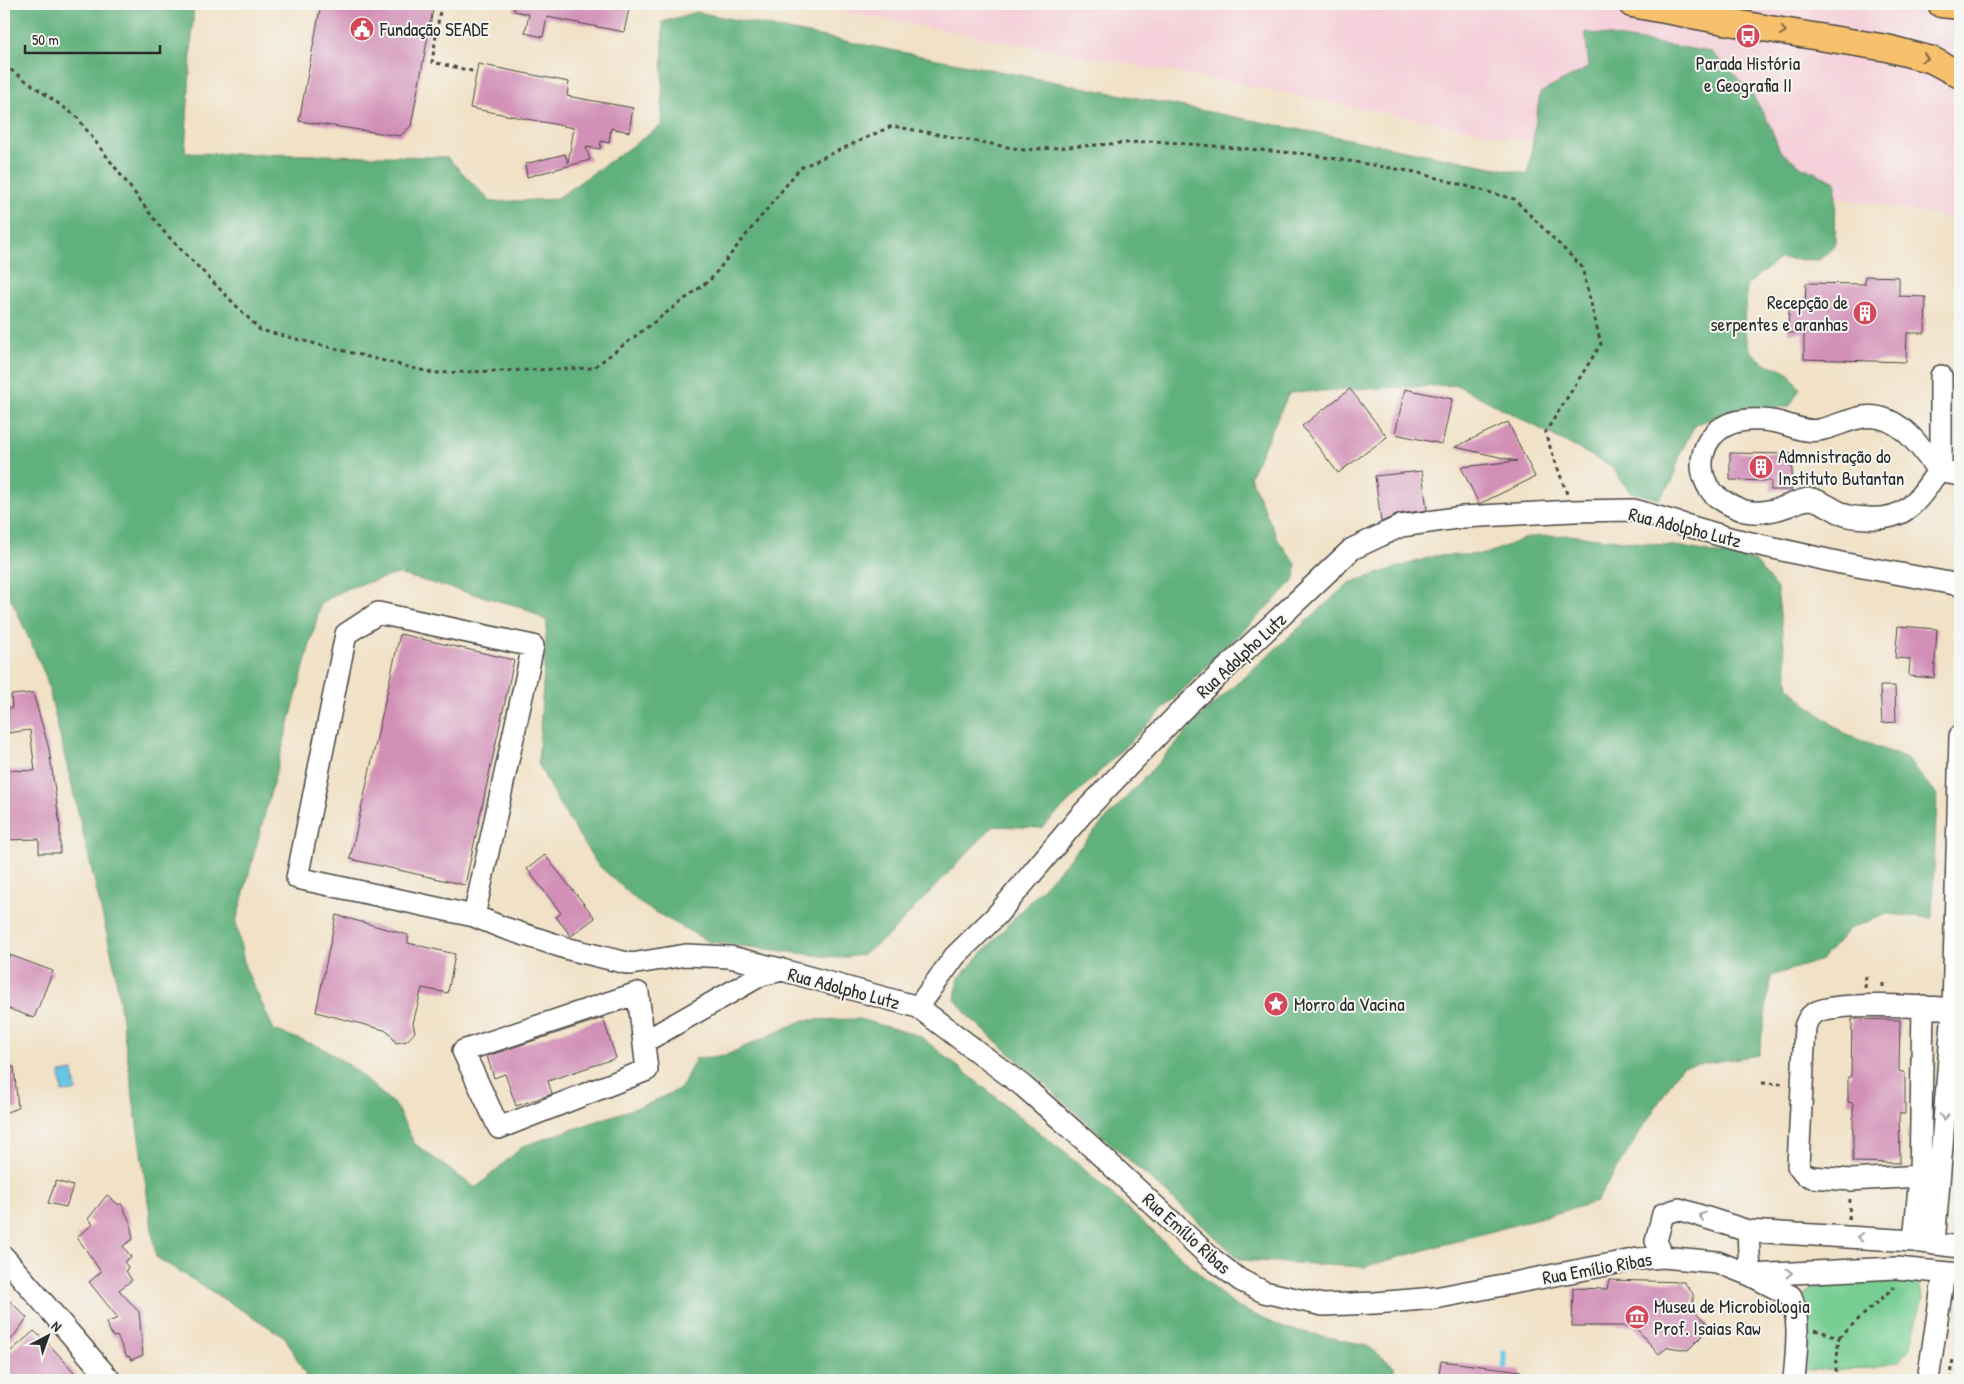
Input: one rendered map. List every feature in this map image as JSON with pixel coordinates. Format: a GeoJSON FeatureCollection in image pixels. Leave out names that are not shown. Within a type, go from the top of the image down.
{"type":"FeatureCollection","features":[{"type":"Feature","properties":{"kind":"main road"},"geometry":{"type":"LineString","coordinates":[[1632,4],[1888,48],[1927,58],[1960,75]]}},
{"type":"Feature","properties":{"kind":"main road"},"geometry":{"type":"LineString","coordinates":[[1941,4],[1960,6]]}},
{"type":"Feature","properties":{"kind":"street"},"geometry":{"type":"LineString","coordinates":[[1941,376],[1947,472],[1914,504],[1896,515],[1879,519],[1848,516],[1811,499],[1765,512],[1746,511],[1725,502],[1712,493],[1704,476],[1702,462],[1704,448],[1714,433],[1727,424],[1743,420],[1771,421],[1812,431],[1865,417],[1886,419],[1916,441],[1947,472]]}},
{"type":"Feature","properties":{"kind":"street","name":"Rua Adolpho Lutz"},"geometry":{"type":"LineString","coordinates":[[644,1042],[761,975],[782,970],[918,1007],[955,956],[996,916],[1082,814],[1182,710],[1352,549],[1401,526],[1463,517],[1634,510],[1733,539],[1841,563],[1960,585]]}},
{"type":"Feature","properties":{"kind":"street"},"geometry":{"type":"LineString","coordinates":[[474,916],[533,646],[378,613],[346,634],[297,878],[474,916],[569,949],[631,964],[686,955],[730,957],[782,970]]}},
{"type":"Feature","properties":{"kind":"street"},"geometry":{"type":"LineString","coordinates":[[1904,1269],[1914,1241],[1952,1009],[1960,736]]}},
{"type":"Feature","properties":{"kind":"street"},"geometry":{"type":"LineString","coordinates":[[638,993],[644,1042],[647,1070],[499,1128],[464,1051],[638,993]]}},
{"type":"Feature","properties":{"kind":"street"},"geometry":{"type":"LineString","coordinates":[[1920,1176],[1852,1180],[1812,1177],[1804,1174],[1798,1166],[1805,1027],[1808,1018],[1819,1010],[1863,1006],[1923,1006],[1952,1009]]}},
{"type":"Feature","properties":{"kind":"street"},"geometry":{"type":"LineString","coordinates":[[1914,1241],[1920,1176],[1923,1006]]}},
{"type":"Feature","properties":{"kind":"street","name":"Rua Emílio Ribas"},"geometry":{"type":"LineString","coordinates":[[918,1007],[1022,1086],[1083,1138],[1211,1258],[1240,1280],[1264,1292],[1323,1305],[1435,1298],[1638,1259],[1662,1257],[1717,1262],[1750,1275],[1904,1269],[1952,1273]]}},
{"type":"Feature","properties":{"kind":"street","name":"Rua Emílio Ribas"},"geometry":{"type":"LineString","coordinates":[[1662,1257],[1656,1241],[1663,1214],[1679,1209],[1748,1231],[1848,1236],[1960,1247]]}},
{"type":"Feature","properties":{"kind":"street"},"geometry":{"type":"LineString","coordinates":[[1748,1231],[1750,1275],[1791,1296],[1795,1306],[1797,1325],[1794,1380]]}},
{"type":"Feature","properties":{"kind":"street"},"geometry":{"type":"LineString","coordinates":[[4,1257],[110,1380]]}},
{"type":"Feature","properties":{"kind":"street"},"geometry":{"type":"LineString","coordinates":[[1928,1380],[1952,1273]]}},
{"type":"Feature","properties":{"kind":"path"},"geometry":{"type":"LineString","coordinates":[[441,4],[432,62],[476,72]]}},
{"type":"Feature","properties":{"kind":"path"},"geometry":{"type":"LineString","coordinates":[[4,65],[76,116],[165,233],[260,330],[433,373],[593,368],[710,280],[800,168],[892,126],[1024,150],[1154,141],[1306,154],[1415,172],[1514,199],[1582,268],[1601,344],[1545,433],[1573,511]]}},
{"type":"Feature","properties":{"kind":"path"},"geometry":{"type":"LineString","coordinates":[[1848,1236],[1852,1180]]}},
{"type":"Feature","properties":{"kind":"path"},"geometry":{"type":"LineString","coordinates":[[1835,1380],[1838,1337],[1904,1269]]}},
{"type":"Feature","properties":{"kind":"path"},"geometry":{"type":"LineString","coordinates":[[1797,1325],[1838,1337]]}},
{"type":"Feature","properties":{"kind":"shaded area"},"geometry":{"type":"Polygon","coordinates":[[[801,4],[1960,4],[1960,220],[1525,140],[1243,85],[801,4]]]}},
{"type":"Feature","properties":{"kind":"green space"},"geometry":{"type":"Polygon","coordinates":[[[4,4],[194,4],[185,153],[447,157],[491,202],[556,199],[662,125],[663,22],[696,12],[1528,174],[1540,93],[1589,67],[1585,32],[1712,52],[1748,88],[1769,123],[1780,151],[1802,167],[1836,182],[1835,246],[1819,260],[1779,259],[1747,285],[1746,339],[1758,358],[1787,371],[1800,389],[1789,407],[1737,408],[1695,425],[1680,454],[1672,482],[1659,499],[1630,492],[1611,466],[1457,385],[1289,393],[1250,477],[1278,540],[1296,564],[1295,580],[1042,828],[993,826],[887,937],[862,955],[838,958],[709,942],[641,904],[597,864],[556,799],[538,763],[547,621],[522,607],[398,574],[348,588],[321,603],[236,922],[245,967],[274,1030],[323,1048],[349,1065],[396,1106],[414,1143],[476,1188],[523,1146],[650,1103],[681,1088],[696,1058],[724,1056],[804,1020],[859,1019],[920,1036],[1075,1161],[1235,1306],[1284,1328],[1366,1345],[1394,1366],[1394,1380],[306,1380],[305,1374],[285,1337],[156,1257],[114,964],[46,677],[4,583],[4,4]]]}},
{"type":"Feature","properties":{"kind":"green space"},"geometry":{"type":"Polygon","coordinates":[[[1570,535],[1683,547],[1755,561],[1777,589],[1789,687],[1805,703],[1845,734],[1907,759],[1937,795],[1932,918],[1887,914],[1849,929],[1821,960],[1771,976],[1759,1055],[1681,1067],[1596,1202],[1364,1267],[1241,1260],[968,1016],[955,999],[958,979],[1206,711],[1349,583],[1434,556],[1486,554],[1528,537],[1570,535]]]}},
{"type":"Feature","properties":{"kind":"green space"},"geometry":{"type":"Polygon","coordinates":[[[1960,1045],[1960,1205],[1956,1190],[1960,1045]]]}},
{"type":"Feature","properties":{"kind":"green space"},"geometry":{"type":"Polygon","coordinates":[[[1828,1278],[1906,1279],[1919,1284],[1923,1298],[1910,1347],[1900,1361],[1875,1368],[1803,1370],[1803,1305],[1805,1294],[1828,1278]]]}},
{"type":"Feature","properties":{"kind":"water"},"geometry":{"type":"Polygon","coordinates":[[[73,1071],[76,1091],[62,1092],[60,1073],[73,1071]]]}},
{"type":"Feature","properties":{"kind":"building"},"geometry":{"type":"Polygon","coordinates":[[[321,4],[434,4],[411,126],[400,136],[299,121],[321,4]]]}},
{"type":"Feature","properties":{"kind":"building"},"geometry":{"type":"Polygon","coordinates":[[[514,4],[630,4],[624,32],[547,17],[543,37],[525,33],[529,14],[514,11],[514,4]]]}},
{"type":"Feature","properties":{"kind":"building"},"geometry":{"type":"Polygon","coordinates":[[[478,64],[569,82],[567,96],[633,108],[629,132],[611,128],[609,143],[601,141],[600,149],[586,147],[590,160],[527,177],[525,164],[565,154],[568,163],[574,128],[470,108],[478,64]]]}},
{"type":"Feature","properties":{"kind":"building","name":"Recepção de serpentes e aranhas"},"geometry":{"type":"Polygon","coordinates":[[[1865,276],[1899,277],[1899,296],[1926,297],[1925,333],[1907,333],[1906,362],[1804,359],[1804,333],[1788,333],[1789,309],[1805,309],[1806,283],[1865,284],[1865,276]]]}},
{"type":"Feature","properties":{"kind":"building"},"geometry":{"type":"Polygon","coordinates":[[[1350,389],[1387,437],[1338,473],[1302,426],[1350,389]]]}},
{"type":"Feature","properties":{"kind":"building"},"geometry":{"type":"Polygon","coordinates":[[[1405,389],[1452,399],[1442,444],[1395,434],[1405,389]]]}},
{"type":"Feature","properties":{"kind":"building"},"geometry":{"type":"Polygon","coordinates":[[[1508,422],[1535,477],[1479,504],[1461,467],[1517,461],[1455,447],[1508,422]]]}},
{"type":"Feature","properties":{"kind":"building","name":"Admnistração do Instituto Butantan"},"geometry":{"type":"Polygon","coordinates":[[[1730,453],[1792,454],[1792,490],[1771,490],[1771,481],[1730,480],[1730,453]]]}},
{"type":"Feature","properties":{"kind":"building"},"geometry":{"type":"Polygon","coordinates":[[[1422,471],[1427,510],[1399,514],[1381,522],[1375,476],[1422,471]]]}},
{"type":"Feature","properties":{"kind":"building"},"geometry":{"type":"Polygon","coordinates":[[[1898,626],[1937,629],[1934,678],[1909,676],[1910,659],[1895,658],[1898,626]]]}},
{"type":"Feature","properties":{"kind":"building"},"geometry":{"type":"Polygon","coordinates":[[[400,634],[514,660],[465,885],[350,859],[400,634]]]}},
{"type":"Feature","properties":{"kind":"building"},"geometry":{"type":"Polygon","coordinates":[[[1880,686],[1895,686],[1896,722],[1882,723],[1880,686]]]}},
{"type":"Feature","properties":{"kind":"building"},"geometry":{"type":"Polygon","coordinates":[[[33,693],[49,749],[60,826],[60,853],[39,853],[39,839],[4,840],[4,770],[35,771],[30,730],[8,733],[8,708],[12,708],[11,695],[33,693]]]}},
{"type":"Feature","properties":{"kind":"building"},"geometry":{"type":"Polygon","coordinates":[[[545,855],[595,918],[571,936],[556,917],[561,913],[527,869],[545,855]]]}},
{"type":"Feature","properties":{"kind":"building"},"geometry":{"type":"Polygon","coordinates":[[[336,915],[408,935],[408,943],[455,954],[448,993],[422,988],[413,1023],[415,1032],[407,1041],[396,1043],[388,1031],[316,1012],[336,915]]]}},
{"type":"Feature","properties":{"kind":"building"},"geometry":{"type":"Polygon","coordinates":[[[10,955],[53,971],[34,1018],[4,1007],[4,970],[10,955]]]}},
{"type":"Feature","properties":{"kind":"building"},"geometry":{"type":"Polygon","coordinates":[[[603,1018],[616,1058],[548,1081],[552,1094],[516,1106],[505,1074],[494,1078],[487,1056],[603,1018]]]}},
{"type":"Feature","properties":{"kind":"building"},"geometry":{"type":"Polygon","coordinates":[[[1852,1019],[1900,1020],[1899,1071],[1905,1073],[1905,1114],[1899,1114],[1900,1163],[1853,1162],[1853,1103],[1848,1102],[1848,1077],[1851,1076],[1852,1019]]]}},
{"type":"Feature","properties":{"kind":"building"},"geometry":{"type":"Polygon","coordinates":[[[14,1067],[18,1108],[4,1113],[4,1068],[14,1067]]]}},
{"type":"Feature","properties":{"kind":"building"},"geometry":{"type":"Polygon","coordinates":[[[56,1181],[73,1186],[66,1207],[48,1203],[56,1181]]]}},
{"type":"Feature","properties":{"kind":"building"},"geometry":{"type":"Polygon","coordinates":[[[107,1195],[119,1205],[121,1203],[130,1222],[133,1239],[123,1246],[131,1257],[124,1262],[128,1267],[126,1271],[132,1280],[119,1290],[139,1312],[143,1355],[131,1360],[129,1356],[127,1357],[117,1336],[113,1337],[106,1323],[118,1318],[89,1282],[101,1272],[77,1237],[93,1224],[88,1219],[107,1195]]]}},
{"type":"Feature","properties":{"kind":"building","name":"Museu de Microbiologia Prof. Isaias Raw"},"geometry":{"type":"Polygon","coordinates":[[[1609,1280],[1684,1282],[1693,1294],[1693,1310],[1708,1324],[1708,1330],[1688,1350],[1668,1347],[1659,1354],[1634,1326],[1572,1326],[1573,1288],[1607,1289],[1609,1280]]]}},
{"type":"Feature","properties":{"kind":"building"},"geometry":{"type":"Polygon","coordinates":[[[4,1295],[27,1318],[6,1347],[11,1351],[34,1331],[49,1344],[81,1380],[4,1380],[4,1295]]]}},
{"type":"Feature","properties":{"kind":"building"},"geometry":{"type":"Polygon","coordinates":[[[1441,1361],[1521,1371],[1521,1380],[1438,1380],[1441,1361]]]}},
{"type":"Feature","properties":{"kind":"waterway"},"geometry":{"type":"LineString","coordinates":[[1504,1353],[1505,1380]]}},
{"type":"Feature","properties":{"kind":"place","name":"Fundação SEADE"},"geometry":{"type":"Point","coordinates":[362,29]}},
{"type":"Feature","properties":{"kind":"place","name":"Parada História e Geografia II"},"geometry":{"type":"Point","coordinates":[1748,36]}},
{"type":"Feature","properties":{"kind":"place","name":"Recepção de serpentes e aranhas"},"geometry":{"type":"Point","coordinates":[1865,313]}},
{"type":"Feature","properties":{"kind":"place","name":"Admnistração do Instituto Butantan"},"geometry":{"type":"Point","coordinates":[1761,467]}},
{"type":"Feature","properties":{"kind":"place","name":"Morro da Vacina"},"geometry":{"type":"Point","coordinates":[1276,1004]}},
{"type":"Feature","properties":{"kind":"place","name":"Museu de Microbiologia Prof. Isaias Raw"},"geometry":{"type":"Point","coordinates":[1637,1317]}}]}
